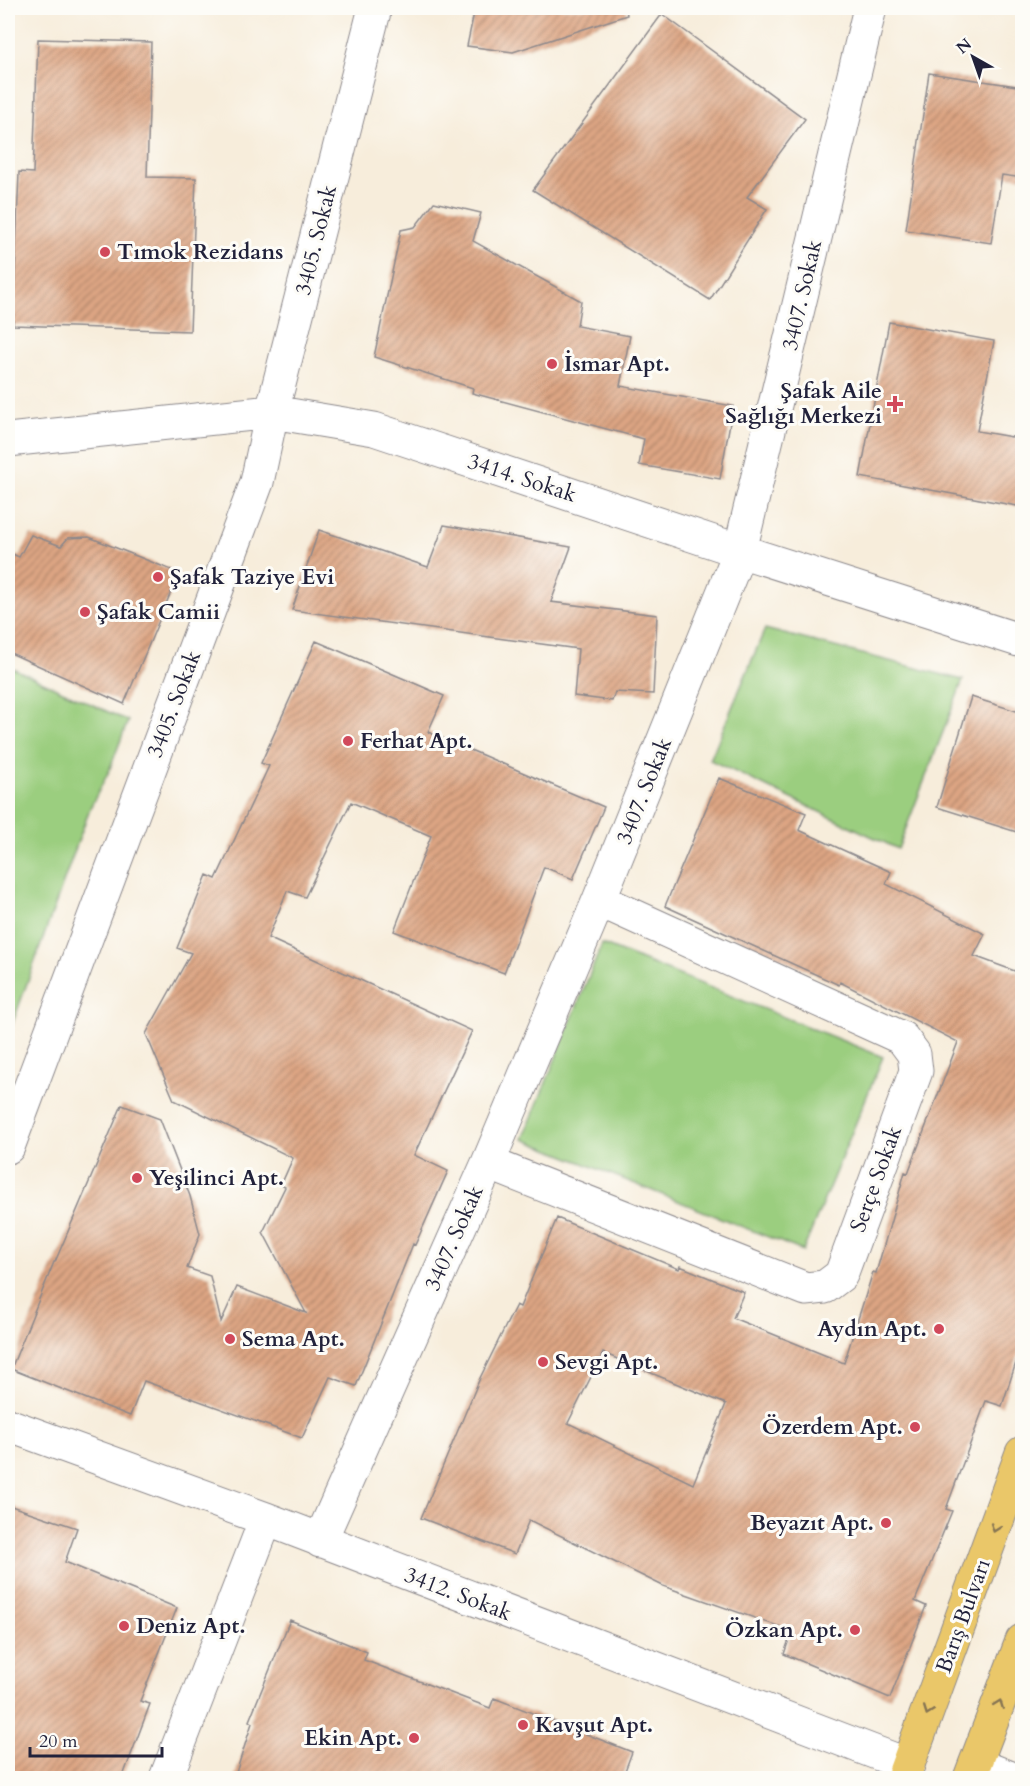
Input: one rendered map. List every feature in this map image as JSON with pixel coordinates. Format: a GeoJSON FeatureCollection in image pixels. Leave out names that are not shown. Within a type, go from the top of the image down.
{"type":"FeatureCollection","features":[{"type":"Feature","properties":{"kind":"main road","name":"Barış Bulvarı"},"geometry":{"type":"LineString","coordinates":[[906,1772],[1023,1453]]}},
{"type":"Feature","properties":{"kind":"main road"},"geometry":{"type":"LineString","coordinates":[[973,1771],[1023,1641]]}},
{"type":"Feature","properties":{"kind":"street","name":"3405. Sokak"},"geometry":{"type":"LineString","coordinates":[[8,1147],[257,482],[272,412],[375,8]]}},
{"type":"Feature","properties":{"kind":"street","name":"3407. Sokak"},"geometry":{"type":"LineString","coordinates":[[320,1541],[488,1162],[599,900],[740,551],[870,8]]}},
{"type":"Feature","properties":{"kind":"street","name":"3414. Sokak"},"geometry":{"type":"LineString","coordinates":[[8,440],[272,412],[374,429],[740,551],[1023,641]]}},
{"type":"Feature","properties":{"kind":"street","name":"Serçe Sokak"},"geometry":{"type":"LineString","coordinates":[[488,1162],[806,1289],[825,1287],[841,1275],[916,1071],[914,1054],[902,1038],[599,900]]}},
{"type":"Feature","properties":{"kind":"street","name":"3412. Sokak"},"geometry":{"type":"LineString","coordinates":[[8,1425],[266,1520],[906,1772]]}},
{"type":"Feature","properties":{"kind":"street"},"geometry":{"type":"LineString","coordinates":[[166,1779],[266,1520]]}},
{"type":"Feature","properties":{"kind":"street"},"geometry":{"type":"LineString","coordinates":[[973,1771],[1011,1779]]}},
{"type":"Feature","properties":{"kind":"green space"},"geometry":{"type":"Polygon","coordinates":[[[765,629],[963,680],[898,849],[710,760],[765,629]]]}},
{"type":"Feature","properties":{"kind":"green space"},"geometry":{"type":"Polygon","coordinates":[[[8,666],[128,721],[109,771],[90,808],[8,1036],[8,666]]]}},
{"type":"Feature","properties":{"kind":"green space"},"geometry":{"type":"Polygon","coordinates":[[[602,944],[883,1057],[803,1251],[523,1139],[602,944]]]}},
{"type":"Feature","properties":{"kind":"building"},"geometry":{"type":"Polygon","coordinates":[[[475,8],[626,8],[627,15],[513,52],[467,46],[475,8]]]}},
{"type":"Feature","properties":{"kind":"building"},"geometry":{"type":"Polygon","coordinates":[[[662,14],[805,119],[747,197],[767,209],[710,300],[533,190],[662,14]]]}},
{"type":"Feature","properties":{"kind":"building","name":"Tımok Rezidans"},"geometry":{"type":"Polygon","coordinates":[[[38,39],[151,42],[147,177],[196,178],[190,331],[13,325],[19,172],[33,173],[38,39]]]}},
{"type":"Feature","properties":{"kind":"building"},"geometry":{"type":"Polygon","coordinates":[[[929,73],[1023,87],[1023,178],[1002,175],[991,243],[906,230],[929,73]]]}},
{"type":"Feature","properties":{"kind":"building"},"geometry":{"type":"Polygon","coordinates":[[[434,202],[481,213],[473,241],[581,301],[577,326],[630,336],[620,386],[733,406],[720,479],[639,465],[644,439],[472,393],[473,388],[374,357],[401,230],[415,227],[434,202]]]}},
{"type":"Feature","properties":{"kind":"building"},"geometry":{"type":"Polygon","coordinates":[[[889,322],[994,341],[977,431],[1023,439],[1023,507],[860,477],[889,322]]]}},
{"type":"Feature","properties":{"kind":"building"},"geometry":{"type":"Polygon","coordinates":[[[444,525],[571,547],[551,602],[657,615],[653,694],[615,692],[612,701],[574,696],[578,649],[292,610],[319,530],[428,567],[444,525]]]}},
{"type":"Feature","properties":{"kind":"building","name":"Şafak Camii"},"geometry":{"type":"Polygon","coordinates":[[[31,535],[61,546],[68,538],[89,537],[179,573],[124,704],[8,652],[8,552],[19,557],[31,535]]]}},
{"type":"Feature","properties":{"kind":"building"},"geometry":{"type":"Polygon","coordinates":[[[316,641],[444,696],[428,732],[604,807],[573,879],[544,867],[504,973],[394,931],[431,836],[351,802],[305,897],[287,891],[268,938],[472,1031],[414,1155],[448,1171],[415,1245],[413,1244],[356,1386],[330,1377],[302,1438],[144,1381],[130,1416],[11,1369],[54,1262],[122,1105],[160,1119],[190,1196],[200,1234],[187,1268],[210,1276],[221,1322],[237,1287],[306,1313],[263,1232],[285,1187],[281,1185],[293,1158],[174,1100],[146,1034],[191,953],[177,948],[207,875],[216,879],[269,766],[261,763],[316,641]]]}},
{"type":"Feature","properties":{"kind":"building"},"geometry":{"type":"Polygon","coordinates":[[[971,697],[1023,713],[1023,834],[937,807],[971,697]]]}},
{"type":"Feature","properties":{"kind":"building"},"geometry":{"type":"Polygon","coordinates":[[[719,778],[806,813],[799,830],[891,872],[886,884],[985,934],[974,956],[1023,974],[1023,1341],[1002,1406],[986,1401],[946,1509],[952,1511],[915,1601],[926,1606],[890,1698],[784,1654],[792,1631],[663,1586],[529,1520],[515,1554],[421,1518],[480,1378],[516,1305],[520,1307],[557,1218],[679,1269],[680,1266],[744,1292],[733,1318],[844,1363],[873,1272],[876,1273],[905,1172],[908,1173],[958,1042],[840,982],[839,985],[665,906],[719,778]],[[603,1353],[568,1423],[693,1484],[726,1404],[603,1353]]]}},
{"type":"Feature","properties":{"kind":"building"},"geometry":{"type":"Polygon","coordinates":[[[8,1505],[77,1528],[65,1562],[177,1608],[140,1701],[150,1704],[122,1779],[8,1779],[8,1505]]]}},
{"type":"Feature","properties":{"kind":"building"},"geometry":{"type":"Polygon","coordinates":[[[290,1620],[367,1652],[364,1660],[490,1708],[494,1698],[632,1752],[622,1779],[234,1779],[252,1723],[249,1721],[290,1620]]]}},
{"type":"Feature","properties":{"kind":"place","name":"Tımok Rezidans"},"geometry":{"type":"Point","coordinates":[105,252]}},
{"type":"Feature","properties":{"kind":"place","name":"İsmar Apt."},"geometry":{"type":"Point","coordinates":[552,364]}},
{"type":"Feature","properties":{"kind":"place","name":"Şafak Aile Sağlığı Merkezi"},"geometry":{"type":"Point","coordinates":[895,404]}},
{"type":"Feature","properties":{"kind":"place","name":"Şafak Taziye Evi"},"geometry":{"type":"Point","coordinates":[158,577]}},
{"type":"Feature","properties":{"kind":"place","name":"Şafak Camii"},"geometry":{"type":"Point","coordinates":[85,612]}},
{"type":"Feature","properties":{"kind":"place","name":"Ferhat Apt."},"geometry":{"type":"Point","coordinates":[348,741]}},
{"type":"Feature","properties":{"kind":"place","name":"Yeşilinci Apt."},"geometry":{"type":"Point","coordinates":[137,1178]}},
{"type":"Feature","properties":{"kind":"place","name":"Aydın Apt."},"geometry":{"type":"Point","coordinates":[939,1329]}},
{"type":"Feature","properties":{"kind":"place","name":"Sema Apt."},"geometry":{"type":"Point","coordinates":[230,1339]}},
{"type":"Feature","properties":{"kind":"place","name":"Sevgi Apt."},"geometry":{"type":"Point","coordinates":[543,1362]}},
{"type":"Feature","properties":{"kind":"place","name":"Özerdem Apt."},"geometry":{"type":"Point","coordinates":[915,1427]}},
{"type":"Feature","properties":{"kind":"place","name":"Beyazıt Apt."},"geometry":{"type":"Point","coordinates":[886,1523]}},
{"type":"Feature","properties":{"kind":"place","name":"Deniz Apt."},"geometry":{"type":"Point","coordinates":[124,1626]}},
{"type":"Feature","properties":{"kind":"place","name":"Özkan Apt."},"geometry":{"type":"Point","coordinates":[855,1630]}},
{"type":"Feature","properties":{"kind":"place","name":"Kavşut Apt."},"geometry":{"type":"Point","coordinates":[523,1725]}},
{"type":"Feature","properties":{"kind":"place","name":"Ekin Apt."},"geometry":{"type":"Point","coordinates":[414,1738]}}]}
